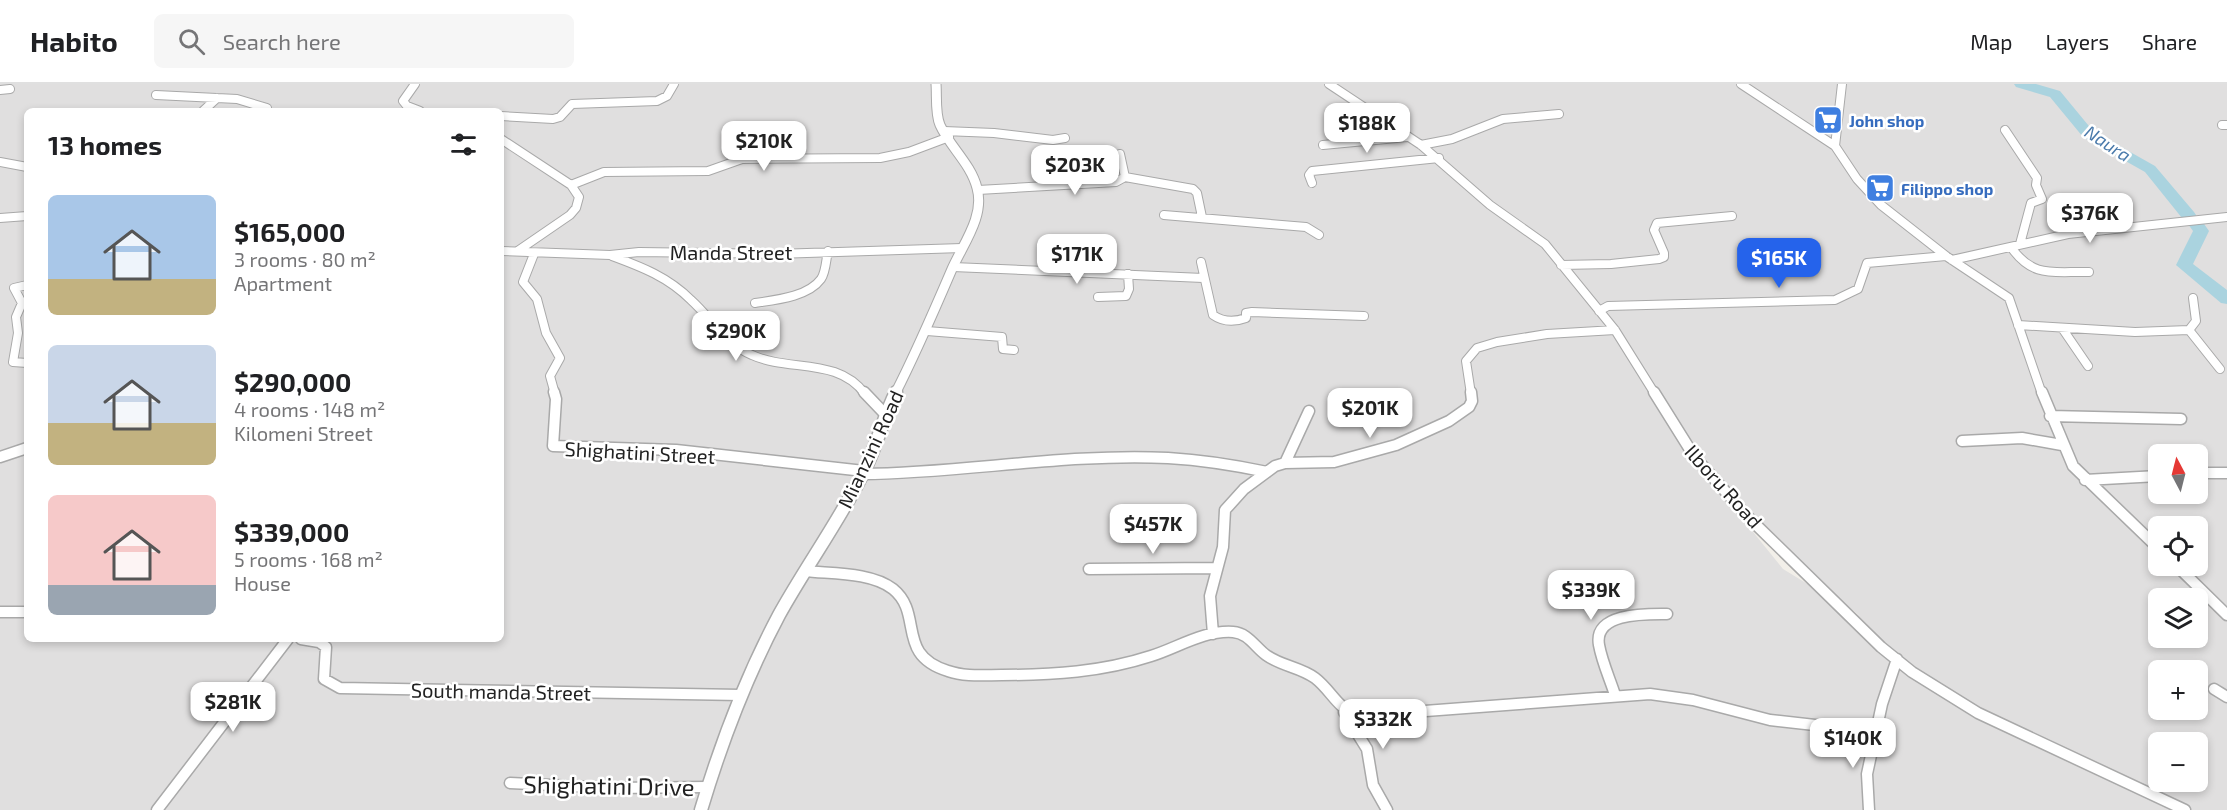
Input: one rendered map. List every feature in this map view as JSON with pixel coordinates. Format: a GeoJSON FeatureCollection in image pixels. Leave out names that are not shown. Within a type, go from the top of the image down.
{"type":"FeatureCollection","features":[{"type":"Feature","properties":{"kind":"street"},"geometry":{"type":"LineString","coordinates":[[412,108],[403,101],[415,84]]}},
{"type":"Feature","properties":{"kind":"street"},"geometry":{"type":"LineString","coordinates":[[504,116],[553,118],[560,117],[572,104],[657,101],[667,96],[674,84]]}},
{"type":"Feature","properties":{"kind":"street"},"geometry":{"type":"LineString","coordinates":[[936,84],[939,123],[965,162],[978,190],[1116,182],[1125,177],[1193,189],[1197,193],[1202,217]]}},
{"type":"Feature","properties":{"kind":"street","name":"Ilboru Road"},"geometry":{"type":"LineString","coordinates":[[1329,84],[1439,158],[1490,205],[1545,244],[1615,330],[1694,456],[1732,500],[1848,616],[1896,659],[1912,672],[1978,712],[2185,810]]}},
{"type":"Feature","properties":{"kind":"street"},"geometry":{"type":"LineString","coordinates":[[1741,84],[1835,146],[1857,179],[1881,205],[1949,258],[2005,293],[2012,304],[2050,416],[2073,466],[2148,539]]}},
{"type":"Feature","properties":{"kind":"street"},"geometry":{"type":"LineString","coordinates":[[1835,146],[1842,84]]}},
{"type":"Feature","properties":{"kind":"street"},"geometry":{"type":"LineString","coordinates":[[0,90],[10,89]]}},
{"type":"Feature","properties":{"kind":"street"},"geometry":{"type":"LineString","coordinates":[[156,95],[237,99],[267,108]]}},
{"type":"Feature","properties":{"kind":"street"},"geometry":{"type":"LineString","coordinates":[[206,108],[217,98]]}},
{"type":"Feature","properties":{"kind":"street"},"geometry":{"type":"LineString","coordinates":[[1421,145],[1452,139],[1503,119],[1559,114]]}},
{"type":"Feature","properties":{"kind":"street"},"geometry":{"type":"LineString","coordinates":[[2005,130],[2037,178],[2036,185],[2042,199],[2031,203],[2020,244]]}},
{"type":"Feature","properties":{"kind":"street"},"geometry":{"type":"LineString","coordinates":[[571,185],[604,172],[708,171],[742,159],[886,158],[909,152],[947,134],[994,133],[1053,140],[1065,138]]}},
{"type":"Feature","properties":{"kind":"street"},"geometry":{"type":"LineString","coordinates":[[1323,145],[1393,141],[1407,137]]}},
{"type":"Feature","properties":{"kind":"street"},"geometry":{"type":"LineString","coordinates":[[504,141],[571,185],[579,195],[579,204],[575,210],[519,250]]}},
{"type":"Feature","properties":{"kind":"street"},"geometry":{"type":"LineString","coordinates":[[1120,154],[1125,177]]}},
{"type":"Feature","properties":{"kind":"street"},"geometry":{"type":"LineString","coordinates":[[1312,183],[1310,175],[1312,171],[1439,158]]}},
{"type":"Feature","properties":{"kind":"street"},"geometry":{"type":"LineString","coordinates":[[0,162],[24,166]]}},
{"type":"Feature","properties":{"kind":"street","name":"Mianzini Road"},"geometry":{"type":"LineString","coordinates":[[701,810],[720,748],[752,668],[874,449],[885,414],[927,331],[953,267],[973,226],[977,211],[978,190]]}},
{"type":"Feature","properties":{"kind":"street"},"geometry":{"type":"LineString","coordinates":[[1164,215],[1306,227],[1319,235]]}},
{"type":"Feature","properties":{"kind":"street"},"geometry":{"type":"LineString","coordinates":[[0,218],[24,216]]}},
{"type":"Feature","properties":{"kind":"street"},"geometry":{"type":"LineString","coordinates":[[1561,264],[1611,264],[1659,259],[1664,257],[1664,253],[1654,230],[1657,223],[1732,216]]}},
{"type":"Feature","properties":{"kind":"street"},"geometry":{"type":"LineString","coordinates":[[1599,311],[1608,306],[1835,300],[1846,297],[1858,289],[1867,263],[1949,258],[2094,230],[2227,217]]}},
{"type":"Feature","properties":{"kind":"street"},"geometry":{"type":"LineString","coordinates":[[2011,247],[2021,262],[2034,270],[2089,272]]}},
{"type":"Feature","properties":{"kind":"street","name":"Manda Street"},"geometry":{"type":"LineString","coordinates":[[504,251],[519,250],[534,254],[610,255],[639,252],[776,254],[962,248]]}},
{"type":"Feature","properties":{"kind":"street"},"geometry":{"type":"LineString","coordinates":[[754,303],[784,297],[809,287],[822,278],[828,251]]}},
{"type":"Feature","properties":{"kind":"street","name":"Shighatini Street"},"geometry":{"type":"LineString","coordinates":[[534,254],[523,282],[537,299],[546,333],[560,353],[560,358],[550,376],[556,399],[553,446],[676,450],[863,472]]}},
{"type":"Feature","properties":{"kind":"street"},"geometry":{"type":"LineString","coordinates":[[610,255],[658,274],[674,284],[741,351],[781,363],[812,365],[845,375],[857,381],[869,402],[885,414]]}},
{"type":"Feature","properties":{"kind":"street"},"geometry":{"type":"LineString","coordinates":[[1202,262],[1203,278],[1211,297],[1213,315],[1220,320],[1243,320],[1246,318],[1246,313],[1252,312],[1365,316]]}},
{"type":"Feature","properties":{"kind":"street"},"geometry":{"type":"LineString","coordinates":[[953,267],[1203,278]]}},
{"type":"Feature","properties":{"kind":"street"},"geometry":{"type":"LineString","coordinates":[[1098,297],[1126,296],[1130,289],[1128,274]]}},
{"type":"Feature","properties":{"kind":"street"},"geometry":{"type":"LineString","coordinates":[[24,286],[14,288],[22,303],[16,317],[18,333],[13,362],[24,363]]}},
{"type":"Feature","properties":{"kind":"street"},"geometry":{"type":"LineString","coordinates":[[2018,325],[2159,332],[2189,330],[2196,321],[2193,298]]}},
{"type":"Feature","properties":{"kind":"street"},"geometry":{"type":"LineString","coordinates":[[2062,328],[2088,366]]}},
{"type":"Feature","properties":{"kind":"street"},"geometry":{"type":"LineString","coordinates":[[1213,634],[1210,596],[1223,547],[1225,510],[1244,489],[1267,472],[1285,463],[1334,462],[1370,453],[1414,438],[1449,421],[1469,407],[1472,402],[1466,361],[1471,352],[1481,346],[1531,338],[1615,330]]}},
{"type":"Feature","properties":{"kind":"street"},"geometry":{"type":"LineString","coordinates":[[2189,330],[2220,369]]}},
{"type":"Feature","properties":{"kind":"street"},"geometry":{"type":"LineString","coordinates":[[927,331],[1002,337],[1003,349],[1014,350]]}},
{"type":"Feature","properties":{"kind":"street"},"geometry":{"type":"LineString","coordinates":[[1285,463],[1309,411]]}},
{"type":"Feature","properties":{"kind":"street"},"geometry":{"type":"LineString","coordinates":[[2050,416],[2181,420]]}},
{"type":"Feature","properties":{"kind":"street"},"geometry":{"type":"LineString","coordinates":[[1962,441],[2022,438],[2062,445]]}},
{"type":"Feature","properties":{"kind":"street"},"geometry":{"type":"LineString","coordinates":[[0,457],[24,449]]}},
{"type":"Feature","properties":{"kind":"street"},"geometry":{"type":"LineString","coordinates":[[863,472],[918,472],[1150,457],[1205,459],[1267,472]]}},
{"type":"Feature","properties":{"kind":"street"},"geometry":{"type":"LineString","coordinates":[[2208,473],[2227,473]]}},
{"type":"Feature","properties":{"kind":"street"},"geometry":{"type":"LineString","coordinates":[[2085,480],[2148,477]]}},
{"type":"Feature","properties":{"kind":"street"},"geometry":{"type":"LineString","coordinates":[[1089,569],[1217,568]]}},
{"type":"Feature","properties":{"kind":"street"},"geometry":{"type":"LineString","coordinates":[[804,571],[867,580],[892,588],[902,601],[917,653],[924,662],[948,672],[973,675],[1071,673],[1132,662],[1213,634],[1232,632],[1249,638],[1267,656],[1315,678],[1344,712],[1367,749],[1373,785],[1387,810]]}},
{"type":"Feature","properties":{"kind":"street"},"geometry":{"type":"LineString","coordinates":[[2186,576],[2227,615]]}},
{"type":"Feature","properties":{"kind":"street"},"geometry":{"type":"LineString","coordinates":[[0,612],[24,612]]}},
{"type":"Feature","properties":{"kind":"street"},"geometry":{"type":"LineString","coordinates":[[1615,695],[1598,643],[1602,630],[1607,624],[1623,616],[1667,614]]}},
{"type":"Feature","properties":{"kind":"street"},"geometry":{"type":"LineString","coordinates":[[157,810],[286,642]]}},
{"type":"Feature","properties":{"kind":"street","name":"South manda Street"},"geometry":{"type":"LineString","coordinates":[[319,642],[328,651],[324,679],[340,688],[741,695]]}},
{"type":"Feature","properties":{"kind":"street"},"geometry":{"type":"LineString","coordinates":[[1869,810],[1867,774],[1882,704],[1896,659]]}},
{"type":"Feature","properties":{"kind":"street"},"geometry":{"type":"LineString","coordinates":[[2214,689],[2227,697]]}},
{"type":"Feature","properties":{"kind":"street"},"geometry":{"type":"LineString","coordinates":[[1344,712],[1359,716],[1615,695],[1669,695],[1770,720],[1877,732]]}},
{"type":"Feature","properties":{"kind":"street","name":"Shighatini Drive"},"geometry":{"type":"LineString","coordinates":[[510,783],[624,788],[707,787]]}},
{"type":"Feature","properties":{"kind":"shaded area"},"geometry":{"type":"Polygon","coordinates":[[[0,84],[2227,84],[2227,810],[0,810],[0,84]],[[1732,506],[1783,569],[1860,616],[1785,555],[1732,506]]]}},
{"type":"Feature","properties":{"kind":"waterway","name":"Naura"},"geometry":{"type":"LineString","coordinates":[[2021,84],[2055,94],[2088,134],[2150,169],[2188,215]]}},
{"type":"Feature","properties":{"kind":"waterway","name":"Naura"},"geometry":{"type":"LineString","coordinates":[[2196,224],[2201,231],[2184,265],[2227,299]]}},
{"type":"Feature","properties":{"kind":"place","name":"John shop"},"geometry":{"type":"Point","coordinates":[1828,120]}},
{"type":"Feature","properties":{"kind":"place","name":"Filippo shop"},"geometry":{"type":"Point","coordinates":[1880,188]}}]}
